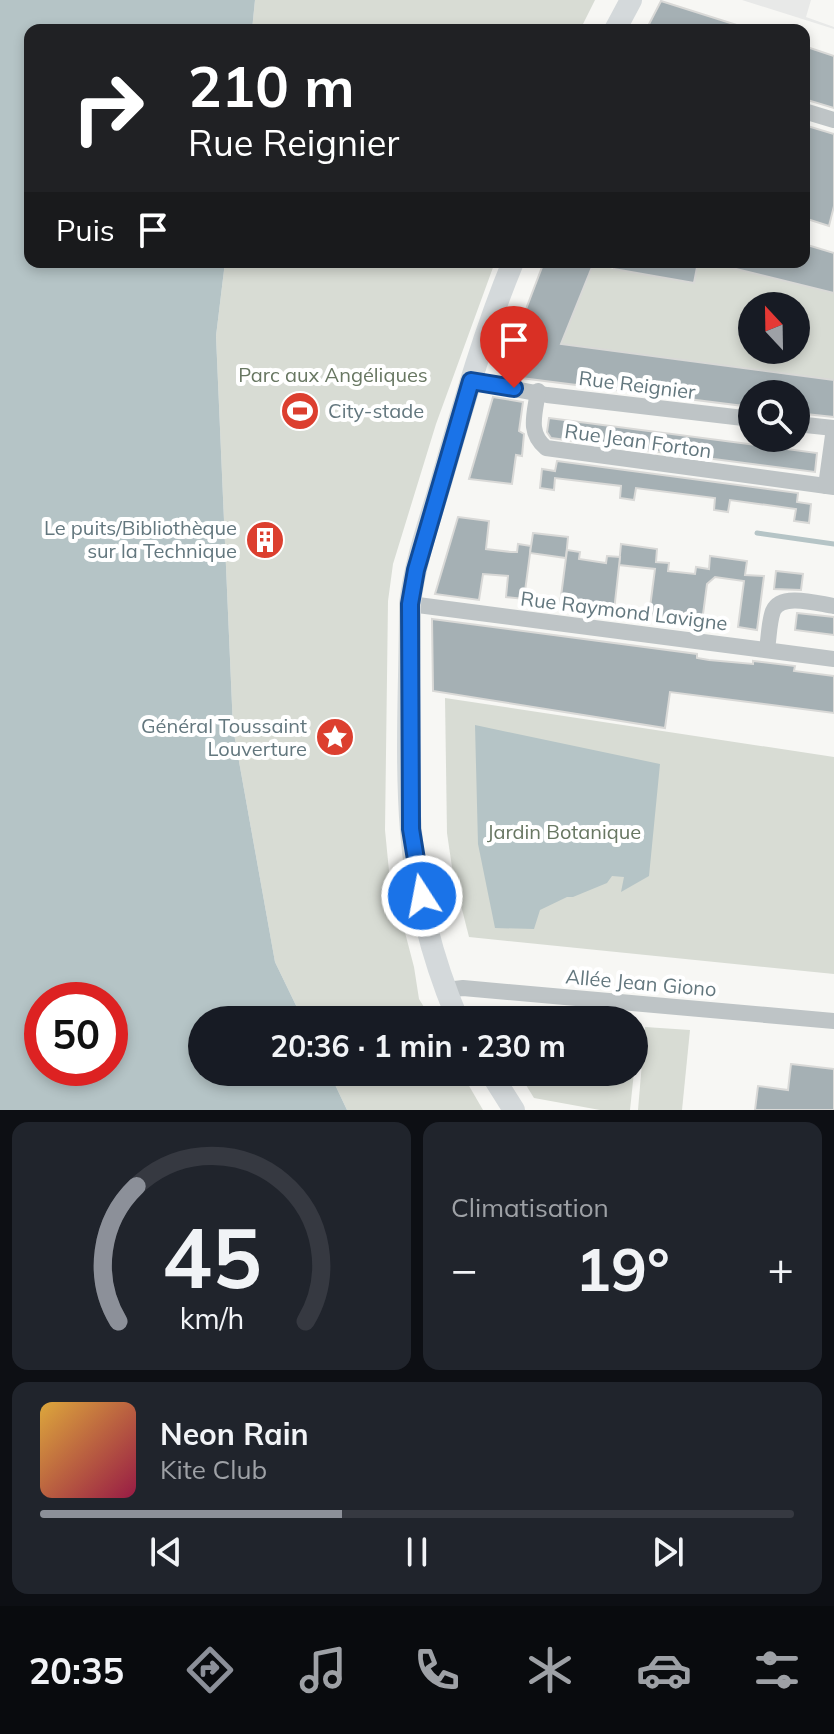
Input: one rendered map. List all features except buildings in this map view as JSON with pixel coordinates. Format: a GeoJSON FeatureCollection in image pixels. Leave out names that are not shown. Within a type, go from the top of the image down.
{"type":"FeatureCollection","features":[{"type":"Feature","properties":{"kind":"main road"},"geometry":{"type":"LineString","coordinates":[[618,24],[631,0]]}},
{"type":"Feature","properties":{"kind":"main road"},"geometry":{"type":"LineString","coordinates":[[452,1006],[434,952],[415,867],[411,829],[410,604],[416,570],[471,381],[510,268]]}},
{"type":"Feature","properties":{"kind":"main road"},"geometry":{"type":"LineString","coordinates":[[499,1086],[514,1110]]}},
{"type":"Feature","properties":{"kind":"street"},"geometry":{"type":"LineString","coordinates":[[810,113],[834,120]]}},
{"type":"Feature","properties":{"kind":"street","name":"Rue Reignier"},"geometry":{"type":"LineString","coordinates":[[471,381],[547,395],[738,417]]}},
{"type":"Feature","properties":{"kind":"street","name":"Rue Jean Forton"},"geometry":{"type":"LineString","coordinates":[[538,391],[533,432],[537,441],[546,448],[830,486]]}},
{"type":"Feature","properties":{"kind":"street"},"geometry":{"type":"LineString","coordinates":[[810,425],[834,428],[830,486]]}},
{"type":"Feature","properties":{"kind":"street"},"geometry":{"type":"LineString","coordinates":[[767,649],[773,611],[778,604],[785,600],[834,606]]}},
{"type":"Feature","properties":{"kind":"street","name":"Rue Raymond Lavigne"},"geometry":{"type":"LineString","coordinates":[[410,604],[834,659]]}},
{"type":"Feature","properties":{"kind":"street","name":"Allée Jean Giono"},"geometry":{"type":"LineString","coordinates":[[446,990],[463,988],[834,1021]]}},
{"type":"Feature","properties":{"kind":"shaded area"},"geometry":{"type":"Polygon","coordinates":[[[0,0],[255,0],[253,24],[24,24],[24,268],[224,268],[216,336],[233,728],[275,962],[296,1006],[188,1006],[188,1086],[336,1086],[347,1110],[0,1110],[0,0]]]}},
{"type":"Feature","properties":{"kind":"shaded area"},"geometry":{"type":"Polygon","coordinates":[[[742,0],[811,0],[806,17],[834,29],[742,0]]]}},
{"type":"Feature","properties":{"kind":"shaded area"},"geometry":{"type":"Polygon","coordinates":[[[475,725],[660,764],[649,876],[621,892],[624,877],[612,876],[607,883],[540,910],[534,929],[495,928],[478,844],[475,725]]]}},
{"type":"Feature","properties":{"kind":"green space"},"geometry":{"type":"Polygon","coordinates":[[[255,0],[595,0],[583,24],[253,24],[255,0]]]}},
{"type":"Feature","properties":{"kind":"green space","name":"Parc aux Angéliques"},"geometry":{"type":"Polygon","coordinates":[[[224,268],[493,268],[436,424],[393,564],[388,601],[385,830],[389,871],[414,967],[419,999],[423,1006],[296,1006],[275,962],[233,728],[216,336],[224,268]]]}},
{"type":"Feature","properties":{"kind":"green space"},"geometry":{"type":"Polygon","coordinates":[[[592,268],[610,268],[694,283],[697,268],[733,268],[834,293],[834,380],[561,344],[592,268]]]}},
{"type":"Feature","properties":{"kind":"green space","name":"Jardin Botanique"},"geometry":{"type":"Polygon","coordinates":[[[445,698],[834,757],[834,974],[469,937],[453,874],[447,833],[445,698]]]}},
{"type":"Feature","properties":{"kind":"green space"},"geometry":{"type":"Polygon","coordinates":[[[648,1027],[690,1030],[682,1110],[638,1110],[640,1086],[648,1086],[648,1027]]]}},
{"type":"Feature","properties":{"kind":"green space"},"geometry":{"type":"Polygon","coordinates":[[[336,1086],[469,1086],[483,1110],[347,1110],[336,1086]]]}},
{"type":"Feature","properties":{"kind":"green space"},"geometry":{"type":"Polygon","coordinates":[[[527,1086],[633,1086],[630,1110],[600,1110],[534,1098],[527,1086]]]}},
{"type":"Feature","properties":{"kind":"waterway"},"geometry":{"type":"LineString","coordinates":[[757,533],[834,544]]}},
{"type":"Feature","properties":{"kind":"place","name":"City-stade"},"geometry":{"type":"Point","coordinates":[300,411]}},
{"type":"Feature","properties":{"kind":"place","name":"Le puits/Bibliothèque sur la Technique"},"geometry":{"type":"Point","coordinates":[265,540]}},
{"type":"Feature","properties":{"kind":"place","name":"Général Toussaint Louverture"},"geometry":{"type":"Point","coordinates":[335,737]}},
{"type":"Feature","properties":{"kind":"route"},"geometry":{"type":"LineString","coordinates":[[422,896],[411,829],[412,587],[471,381],[514,388]]}}]}
